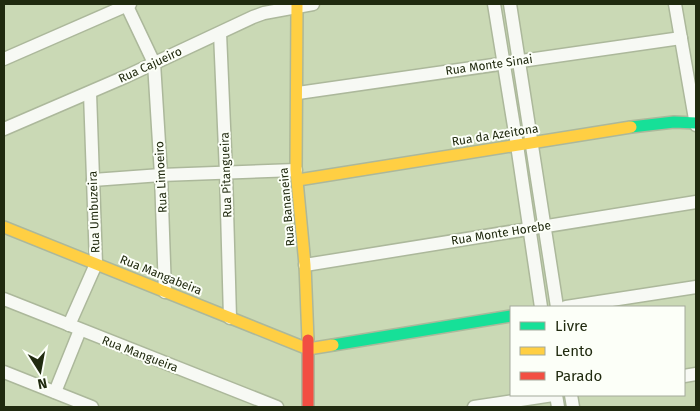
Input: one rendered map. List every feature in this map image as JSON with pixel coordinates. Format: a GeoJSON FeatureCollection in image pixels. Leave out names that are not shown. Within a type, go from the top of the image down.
{"type":"FeatureCollection","features":[{"type":"Feature","properties":{"kind":"street"},"geometry":{"type":"LineString","coordinates":[[4,58],[128,4],[154,64]]}},
{"type":"Feature","properties":{"kind":"street","name":"Rua Cajueiro"},"geometry":{"type":"LineString","coordinates":[[4,129],[154,64],[264,13],[297,5],[313,4]]}},
{"type":"Feature","properties":{"kind":"street"},"geometry":{"type":"LineString","coordinates":[[494,4],[541,306]]}},
{"type":"Feature","properties":{"kind":"street"},"geometry":{"type":"LineString","coordinates":[[510,4],[557,306]]}},
{"type":"Feature","properties":{"kind":"street"},"geometry":{"type":"LineString","coordinates":[[676,4],[696,124]]}},
{"type":"Feature","properties":{"kind":"street","name":"Rua Bananeira"},"geometry":{"type":"LineString","coordinates":[[297,5],[297,175],[305,265],[308,407]]}},
{"type":"Feature","properties":{"kind":"street","name":"Rua Pitangueira"},"geometry":{"type":"LineString","coordinates":[[220,33],[230,318]]}},
{"type":"Feature","properties":{"kind":"street","name":"Rua Monte Sinai"},"geometry":{"type":"LineString","coordinates":[[298,94],[504,62],[681,38]]}},
{"type":"Feature","properties":{"kind":"street","name":"Rua Limoeiro"},"geometry":{"type":"LineString","coordinates":[[154,64],[161,175],[165,292]]}},
{"type":"Feature","properties":{"kind":"street","name":"Rua Umbuzeira"},"geometry":{"type":"LineString","coordinates":[[55,392],[96,264],[90,92]]}},
{"type":"Feature","properties":{"kind":"street","name":"Rua da Azeitona"},"geometry":{"type":"LineString","coordinates":[[297,175],[532,143],[646,125],[674,122],[696,124]]}},
{"type":"Feature","properties":{"kind":"street"},"geometry":{"type":"LineString","coordinates":[[94,180],[226,173],[297,175]]}},
{"type":"Feature","properties":{"kind":"street","name":"Rua Monte Horebe"},"geometry":{"type":"LineString","coordinates":[[305,265],[696,202]]}},
{"type":"Feature","properties":{"kind":"street","name":"Rua Mangabeira"},"geometry":{"type":"LineString","coordinates":[[4,227],[308,348]]}},
{"type":"Feature","properties":{"kind":"street"},"geometry":{"type":"LineString","coordinates":[[572,306],[696,287]]}},
{"type":"Feature","properties":{"kind":"street","name":"Rua Mangueira"},"geometry":{"type":"LineString","coordinates":[[4,299],[277,407]]}},
{"type":"Feature","properties":{"kind":"street"},"geometry":{"type":"LineString","coordinates":[[308,348],[510,316]]}},
{"type":"Feature","properties":{"kind":"street"},"geometry":{"type":"LineString","coordinates":[[4,372],[92,407]]}},
{"type":"Feature","properties":{"kind":"street"},"geometry":{"type":"LineString","coordinates":[[474,407],[548,396]]}},
{"type":"Feature","properties":{"kind":"traffic: fast"},"geometry":{"type":"LineString","coordinates":[[631,127],[674,122],[696,123]]}},
{"type":"Feature","properties":{"kind":"traffic: fast"},"geometry":{"type":"LineString","coordinates":[[333,345],[510,316]]}},
{"type":"Feature","properties":{"kind":"traffic: slow"},"geometry":{"type":"LineString","coordinates":[[297,4],[296,170],[305,265],[308,340]]}},
{"type":"Feature","properties":{"kind":"traffic: slow"},"geometry":{"type":"LineString","coordinates":[[298,180],[631,127]]}},
{"type":"Feature","properties":{"kind":"traffic: slow"},"geometry":{"type":"LineString","coordinates":[[4,227],[308,349],[333,345]]}},
{"type":"Feature","properties":{"kind":"traffic: jam"},"geometry":{"type":"LineString","coordinates":[[308,340],[308,407]]}}]}
